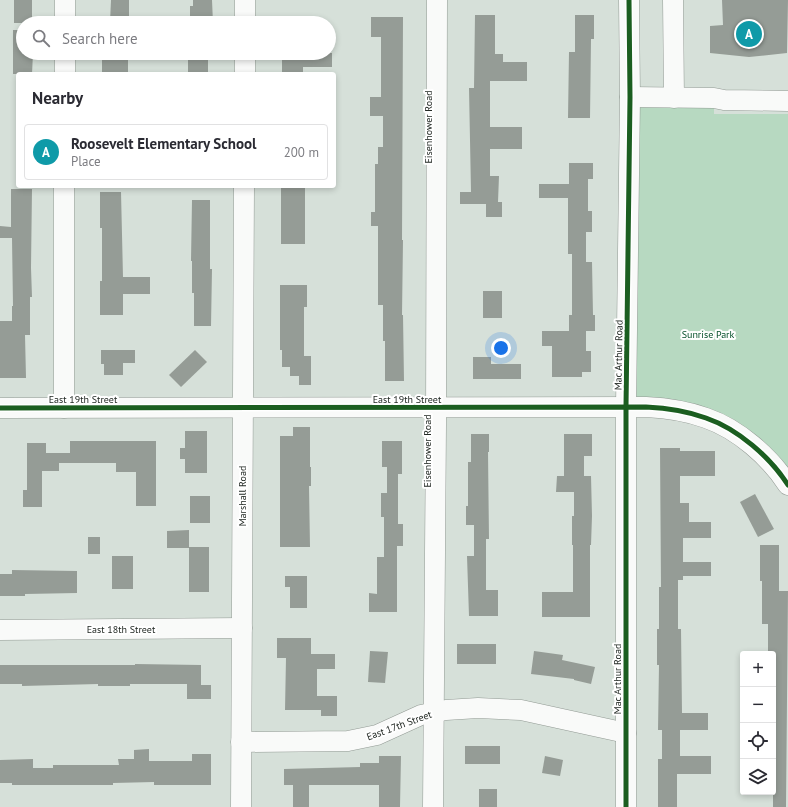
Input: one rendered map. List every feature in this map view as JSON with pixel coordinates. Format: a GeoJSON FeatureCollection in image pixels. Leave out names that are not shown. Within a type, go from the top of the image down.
{"type":"FeatureCollection","features":[{"type":"Feature","properties":{"kind":"street"},"geometry":{"type":"LineString","coordinates":[[65,0],[65,16]]}},
{"type":"Feature","properties":{"kind":"street"},"geometry":{"type":"LineString","coordinates":[[245,0],[245,16]]}},
{"type":"Feature","properties":{"kind":"street","name":"Eisenhower Road"},"geometry":{"type":"LineString","coordinates":[[433,807],[437,0]]}},
{"type":"Feature","properties":{"kind":"street","name":"Mac Arthur Road"},"geometry":{"type":"LineString","coordinates":[[626,807],[626,407],[630,97],[629,0]]}},
{"type":"Feature","properties":{"kind":"street"},"geometry":{"type":"LineString","coordinates":[[673,0],[674,98]]}},
{"type":"Feature","properties":{"kind":"street"},"geometry":{"type":"LineString","coordinates":[[65,60],[65,72]]}},
{"type":"Feature","properties":{"kind":"street"},"geometry":{"type":"LineString","coordinates":[[245,60],[245,72]]}},
{"type":"Feature","properties":{"kind":"street"},"geometry":{"type":"LineString","coordinates":[[630,97],[788,101]]}},
{"type":"Feature","properties":{"kind":"street"},"geometry":{"type":"LineString","coordinates":[[64,188],[64,408]]}},
{"type":"Feature","properties":{"kind":"street","name":"Marshall Road"},"geometry":{"type":"LineString","coordinates":[[241,807],[244,188]]}},
{"type":"Feature","properties":{"kind":"street","name":"East 19th Street"},"geometry":{"type":"LineString","coordinates":[[0,408],[668,408],[708,418],[728,428],[764,455],[788,485]]}},
{"type":"Feature","properties":{"kind":"street","name":"East 18th Street"},"geometry":{"type":"LineString","coordinates":[[0,630],[242,628]]}},
{"type":"Feature","properties":{"kind":"street","name":"East 17th Street"},"geometry":{"type":"LineString","coordinates":[[241,742],[348,741],[377,735],[421,715],[446,710],[478,708],[521,710],[626,733]]}},
{"type":"Feature","properties":{"kind":"green space","name":"Sunrise Park"},"geometry":{"type":"Polygon","coordinates":[[[630,97],[714,98],[714,114],[788,114],[788,485],[728,428],[626,407],[630,97]]]}},
{"type":"Feature","properties":{"kind":"building"},"geometry":{"type":"Polygon","coordinates":[[[14,0],[32,0],[32,16],[16,16],[16,23],[14,23],[14,0]]]}},
{"type":"Feature","properties":{"kind":"building"},"geometry":{"type":"Polygon","coordinates":[[[111,0],[129,0],[129,16],[110,16],[111,0]]]}},
{"type":"Feature","properties":{"kind":"building"},"geometry":{"type":"Polygon","coordinates":[[[193,0],[212,0],[213,16],[190,16],[190,6],[193,6],[193,0]]]}},
{"type":"Feature","properties":{"kind":"building"},"geometry":{"type":"Polygon","coordinates":[[[722,0],[788,0],[787,53],[749,57],[710,53],[710,26],[723,25],[722,0]]]}},
{"type":"Feature","properties":{"kind":"building"},"geometry":{"type":"Polygon","coordinates":[[[475,15],[495,15],[495,54],[503,54],[503,62],[527,62],[527,81],[490,81],[490,127],[522,127],[522,149],[490,149],[490,176],[499,176],[498,202],[502,202],[502,217],[486,217],[486,204],[460,204],[460,192],[471,192],[469,88],[474,88],[475,15]]]}},
{"type":"Feature","properties":{"kind":"building"},"geometry":{"type":"Polygon","coordinates":[[[575,15],[594,15],[594,39],[591,39],[590,118],[568,118],[569,52],[575,52],[575,15]]]}},
{"type":"Feature","properties":{"kind":"building"},"geometry":{"type":"Polygon","coordinates":[[[371,17],[403,17],[402,315],[404,381],[385,381],[383,305],[378,305],[378,226],[371,226],[371,212],[375,212],[375,164],[378,164],[378,147],[383,147],[383,116],[370,116],[370,97],[381,97],[381,37],[371,37],[371,17]]]}},
{"type":"Feature","properties":{"kind":"building"},"geometry":{"type":"Polygon","coordinates":[[[13,30],[16,30],[16,60],[33,60],[32,72],[16,72],[16,74],[13,74],[13,30]]]}},
{"type":"Feature","properties":{"kind":"building"},"geometry":{"type":"Polygon","coordinates":[[[102,60],[128,60],[128,72],[102,72],[102,60]]]}},
{"type":"Feature","properties":{"kind":"building"},"geometry":{"type":"Polygon","coordinates":[[[188,60],[208,60],[208,72],[188,72],[188,60]]]}},
{"type":"Feature","properties":{"kind":"building"},"geometry":{"type":"Polygon","coordinates":[[[282,60],[332,60],[332,67],[303,67],[303,72],[282,72],[282,60]]]}},
{"type":"Feature","properties":{"kind":"building"},"geometry":{"type":"Polygon","coordinates":[[[569,163],[593,163],[593,179],[588,179],[588,211],[592,211],[592,232],[586,232],[586,262],[592,262],[593,315],[595,315],[595,331],[586,331],[586,351],[591,351],[591,372],[582,372],[582,377],[552,377],[552,346],[542,346],[542,331],[569,331],[569,315],[572,315],[572,254],[568,254],[568,198],[539,198],[539,184],[569,184],[569,163]]]}},
{"type":"Feature","properties":{"kind":"building"},"geometry":{"type":"Polygon","coordinates":[[[281,188],[305,188],[305,244],[281,244],[281,188]]]}},
{"type":"Feature","properties":{"kind":"building"},"geometry":{"type":"Polygon","coordinates":[[[11,189],[32,189],[32,297],[30,297],[30,335],[25,335],[26,378],[0,378],[0,321],[12,321],[13,306],[12,238],[0,238],[0,226],[11,227],[11,189]]]}},
{"type":"Feature","properties":{"kind":"building"},"geometry":{"type":"Polygon","coordinates":[[[100,192],[121,192],[123,277],[150,277],[150,294],[123,294],[123,315],[100,315],[100,281],[102,281],[102,228],[100,228],[100,192]]]}},
{"type":"Feature","properties":{"kind":"building"},"geometry":{"type":"Polygon","coordinates":[[[192,200],[210,200],[210,269],[212,269],[211,326],[194,326],[194,293],[192,293],[191,261],[192,200]]]}},
{"type":"Feature","properties":{"kind":"building"},"geometry":{"type":"Polygon","coordinates":[[[280,285],[307,285],[307,307],[304,307],[304,356],[311,356],[311,385],[299,385],[299,376],[290,376],[290,367],[282,367],[282,350],[280,350],[280,285]]]}},
{"type":"Feature","properties":{"kind":"building"},"geometry":{"type":"Polygon","coordinates":[[[483,291],[502,291],[502,318],[483,318],[483,291]]]}},
{"type":"Feature","properties":{"kind":"building"},"geometry":{"type":"Polygon","coordinates":[[[101,350],[135,350],[135,363],[123,363],[123,375],[104,375],[104,364],[101,364],[101,350]]]}},
{"type":"Feature","properties":{"kind":"building"},"geometry":{"type":"Polygon","coordinates":[[[195,350],[207,362],[181,387],[169,375],[195,350]]]}},
{"type":"Feature","properties":{"kind":"building"},"geometry":{"type":"Polygon","coordinates":[[[473,357],[491,357],[491,364],[521,364],[521,379],[473,379],[473,357]]]}},
{"type":"Feature","properties":{"kind":"building"},"geometry":{"type":"Polygon","coordinates":[[[293,427],[310,427],[310,547],[280,547],[280,436],[293,436],[293,427]]]}},
{"type":"Feature","properties":{"kind":"building"},"geometry":{"type":"Polygon","coordinates":[[[185,431],[207,431],[207,473],[185,473],[185,459],[180,459],[180,448],[185,448],[185,431]]]}},
{"type":"Feature","properties":{"kind":"building"},"geometry":{"type":"Polygon","coordinates":[[[471,434],[489,434],[489,539],[486,539],[486,590],[498,590],[498,616],[469,616],[467,556],[474,556],[474,525],[466,525],[466,506],[468,506],[468,462],[471,462],[471,434]]]}},
{"type":"Feature","properties":{"kind":"building"},"geometry":{"type":"Polygon","coordinates":[[[564,434],[592,434],[592,456],[584,456],[584,476],[591,476],[592,516],[590,545],[590,617],[542,617],[542,592],[573,592],[572,516],[574,516],[574,492],[556,492],[557,476],[564,476],[564,434]]]}},
{"type":"Feature","properties":{"kind":"building"},"geometry":{"type":"Polygon","coordinates":[[[70,441],[156,441],[156,506],[136,506],[136,472],[116,472],[116,463],[59,463],[59,471],[42,471],[42,507],[23,507],[23,490],[27,490],[27,443],[46,443],[46,453],[70,453],[70,441]]]}},
{"type":"Feature","properties":{"kind":"building"},"geometry":{"type":"Polygon","coordinates":[[[382,441],[402,441],[402,474],[398,474],[398,524],[403,524],[403,546],[397,546],[397,612],[369,612],[369,593],[377,594],[377,557],[384,557],[384,517],[381,517],[381,493],[387,493],[387,467],[382,467],[382,441]]]}},
{"type":"Feature","properties":{"kind":"building"},"geometry":{"type":"Polygon","coordinates":[[[660,448],[680,448],[680,451],[715,451],[715,476],[680,476],[680,503],[689,503],[689,522],[711,522],[711,538],[683,538],[683,562],[711,562],[711,576],[683,576],[683,580],[678,580],[678,629],[681,629],[682,713],[708,713],[708,730],[680,730],[680,756],[711,756],[711,774],[677,774],[677,807],[658,807],[658,759],[662,759],[662,730],[658,730],[659,665],[657,665],[659,587],[661,587],[660,448]]]}},
{"type":"Feature","properties":{"kind":"building"},"geometry":{"type":"Polygon","coordinates":[[[755,494],[774,529],[758,537],[740,502],[755,494]]]}},
{"type":"Feature","properties":{"kind":"building"},"geometry":{"type":"Polygon","coordinates":[[[190,496],[210,496],[210,523],[190,523],[190,496]]]}},
{"type":"Feature","properties":{"kind":"building"},"geometry":{"type":"Polygon","coordinates":[[[189,530],[189,548],[167,548],[167,531],[189,530]]]}},
{"type":"Feature","properties":{"kind":"building"},"geometry":{"type":"Polygon","coordinates":[[[88,537],[100,537],[100,554],[88,554],[88,537]]]}},
{"type":"Feature","properties":{"kind":"building"},"geometry":{"type":"Polygon","coordinates":[[[760,545],[779,545],[779,591],[788,591],[786,807],[773,807],[773,795],[776,795],[776,651],[768,651],[768,624],[762,624],[762,581],[760,581],[760,545]]]}},
{"type":"Feature","properties":{"kind":"building"},"geometry":{"type":"Polygon","coordinates":[[[189,547],[209,547],[209,592],[189,592],[189,547]]]}},
{"type":"Feature","properties":{"kind":"building"},"geometry":{"type":"Polygon","coordinates":[[[112,556],[133,556],[133,589],[112,589],[112,556]]]}},
{"type":"Feature","properties":{"kind":"building"},"geometry":{"type":"Polygon","coordinates":[[[12,570],[77,571],[77,593],[0,596],[0,574],[12,574],[12,570]]]}},
{"type":"Feature","properties":{"kind":"building"},"geometry":{"type":"Polygon","coordinates":[[[285,576],[307,576],[307,608],[290,608],[290,587],[285,587],[285,576]]]}},
{"type":"Feature","properties":{"kind":"building"},"geometry":{"type":"Polygon","coordinates":[[[277,638],[311,638],[311,654],[335,654],[335,669],[317,669],[317,696],[337,696],[337,716],[321,716],[321,710],[285,710],[286,658],[277,658],[277,638]]]}},
{"type":"Feature","properties":{"kind":"building"},"geometry":{"type":"Polygon","coordinates":[[[457,644],[496,644],[496,664],[457,664],[457,644]]]}},
{"type":"Feature","properties":{"kind":"building"},"geometry":{"type":"Polygon","coordinates":[[[370,651],[388,652],[385,683],[368,682],[370,651]]]}},
{"type":"Feature","properties":{"kind":"building"},"geometry":{"type":"Polygon","coordinates":[[[534,651],[563,655],[562,660],[595,667],[591,684],[574,679],[531,674],[534,651]]]}},
{"type":"Feature","properties":{"kind":"building"},"geometry":{"type":"Polygon","coordinates":[[[0,665],[201,665],[201,685],[211,685],[211,699],[187,699],[187,684],[130,684],[130,686],[98,686],[98,684],[22,686],[22,684],[0,684],[0,665]]]}},
{"type":"Feature","properties":{"kind":"building"},"geometry":{"type":"Polygon","coordinates":[[[465,746],[500,746],[500,764],[465,764],[465,746]]]}},
{"type":"Feature","properties":{"kind":"building"},"geometry":{"type":"Polygon","coordinates":[[[149,749],[149,761],[192,761],[192,754],[211,754],[211,785],[154,785],[154,782],[113,783],[113,785],[12,785],[12,783],[0,783],[0,760],[33,759],[33,768],[53,768],[53,765],[119,765],[118,759],[134,759],[134,750],[149,749]]]}},
{"type":"Feature","properties":{"kind":"building"},"geometry":{"type":"Polygon","coordinates":[[[379,756],[401,756],[400,807],[379,807],[379,785],[309,785],[309,807],[293,807],[293,785],[284,785],[284,769],[360,767],[360,763],[379,763],[379,756]]]}},
{"type":"Feature","properties":{"kind":"building"},"geometry":{"type":"Polygon","coordinates":[[[545,756],[563,760],[560,776],[542,773],[545,756]]]}},
{"type":"Feature","properties":{"kind":"building"},"geometry":{"type":"Polygon","coordinates":[[[479,789],[497,789],[497,807],[479,807],[479,789]]]}},
{"type":"Feature","properties":{"kind":"cycle path"},"geometry":{"type":"LineString","coordinates":[[626,807],[626,407],[630,97],[629,0]]}},
{"type":"Feature","properties":{"kind":"cycle path"},"geometry":{"type":"LineString","coordinates":[[0,408],[662,408],[699,416],[730,429],[763,454],[788,485]]}},
{"type":"Feature","properties":{"kind":"place","name":"Roosevelt Elementary School"},"geometry":{"type":"Point","coordinates":[749,34]}}]}
